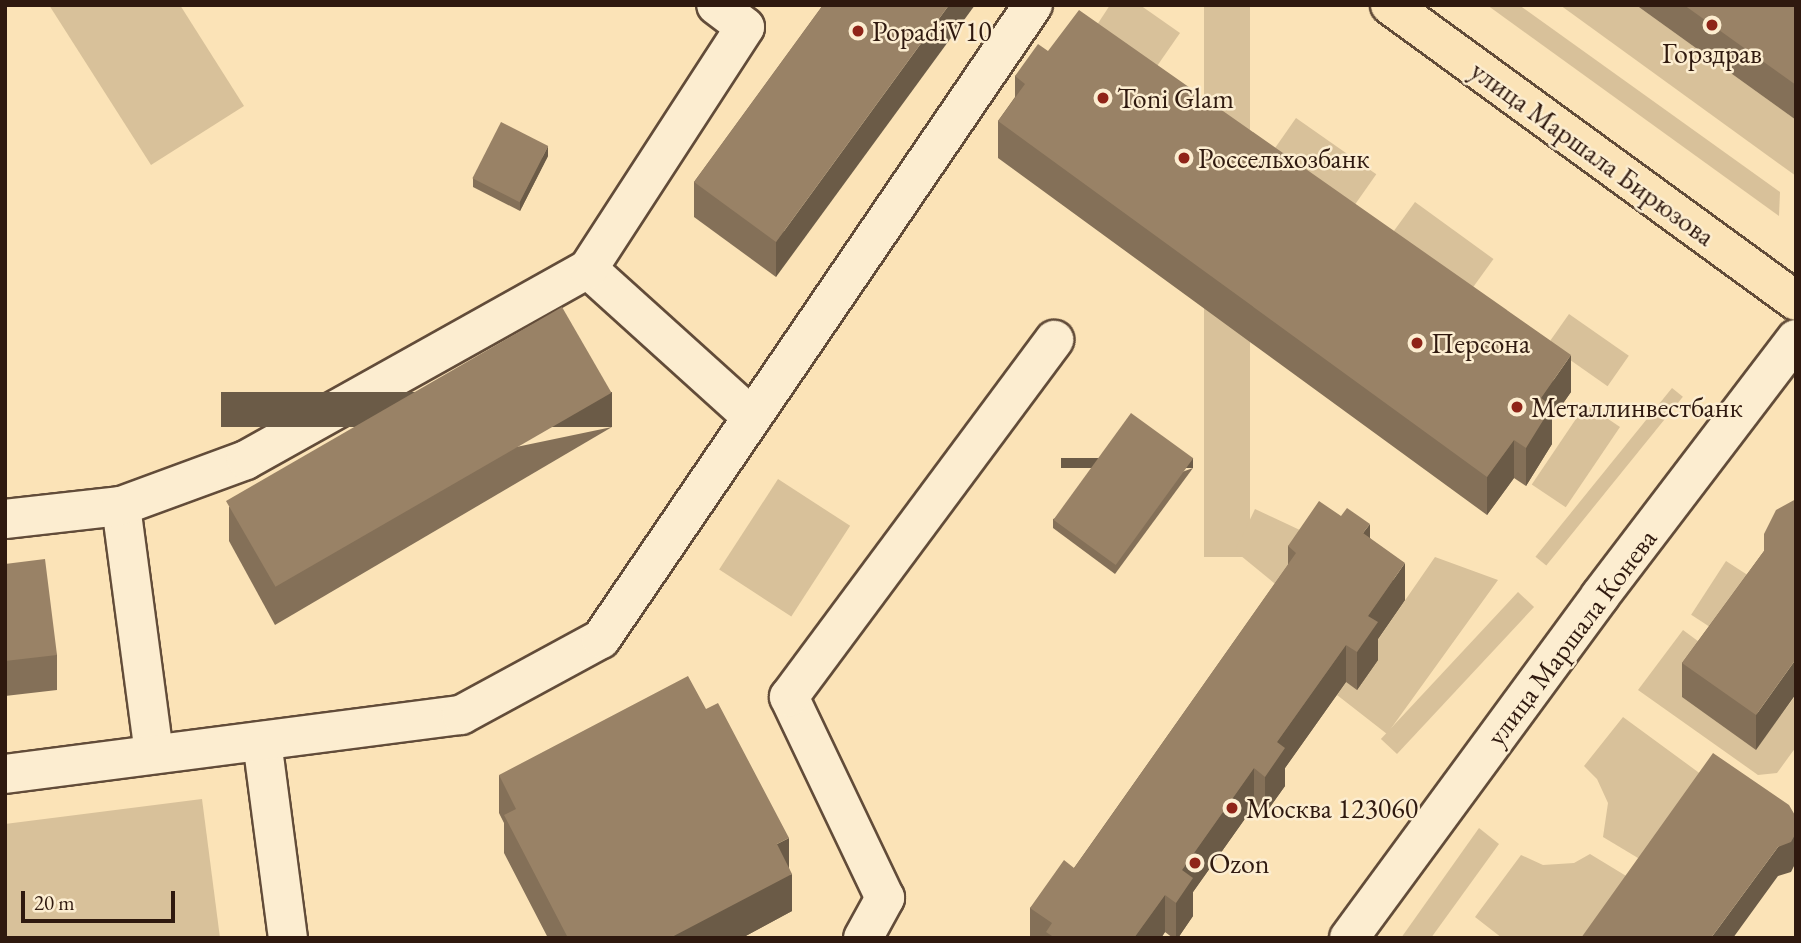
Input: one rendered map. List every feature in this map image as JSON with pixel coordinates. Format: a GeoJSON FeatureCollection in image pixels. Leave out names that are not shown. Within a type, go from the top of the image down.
{"type":"FeatureCollection","features":[{"type":"Feature","properties":{"kind":"main road","name":"улица Маршала Бирюзова"},"geometry":{"type":"LineString","coordinates":[[1390,5],[1796,301]]}},
{"type":"Feature","properties":{"kind":"street"},"geometry":{"type":"LineString","coordinates":[[5,519],[121,506],[246,460],[589,268],[745,27],[716,5]]}},
{"type":"Feature","properties":{"kind":"street"},"geometry":{"type":"LineString","coordinates":[[5,774],[461,715],[601,639],[1034,5]]}},
{"type":"Feature","properties":{"kind":"street"},"geometry":{"type":"LineString","coordinates":[[589,268],[752,417]]}},
{"type":"Feature","properties":{"kind":"street","name":"улица Маршала Конева"},"geometry":{"type":"LineString","coordinates":[[1349,938],[1600,596],[1796,339]]}},
{"type":"Feature","properties":{"kind":"street"},"geometry":{"type":"LineString","coordinates":[[863,938],[885,898],[789,697],[1054,340]]}},
{"type":"Feature","properties":{"kind":"street"},"geometry":{"type":"LineString","coordinates":[[121,506],[154,753]]}},
{"type":"Feature","properties":{"kind":"street"},"geometry":{"type":"LineString","coordinates":[[262,741],[288,938]]}},
{"type":"Feature","properties":{"kind":"shaded area"},"geometry":{"type":"Polygon","coordinates":[[[49,5],[180,5],[244,106],[151,165],[49,5]]]}},
{"type":"Feature","properties":{"kind":"shaded area"},"geometry":{"type":"Polygon","coordinates":[[[1110,5],[1140,5],[1180,33],[1155,69],[1095,28],[1110,5]]]}},
{"type":"Feature","properties":{"kind":"shaded area"},"geometry":{"type":"Polygon","coordinates":[[[1204,5],[1250,5],[1250,557],[1204,557],[1204,5]]]}},
{"type":"Feature","properties":{"kind":"shaded area"},"geometry":{"type":"Polygon","coordinates":[[[1487,5],[1519,5],[1780,192],[1779,216],[1487,5]]]}},
{"type":"Feature","properties":{"kind":"shaded area"},"geometry":{"type":"Polygon","coordinates":[[[1560,5],[1636,5],[1796,120],[1796,176],[1560,5]]]}},
{"type":"Feature","properties":{"kind":"shaded area"},"geometry":{"type":"Polygon","coordinates":[[[1296,118],[1376,174],[1352,209],[1272,152],[1296,118]]]}},
{"type":"Feature","properties":{"kind":"shaded area"},"geometry":{"type":"Polygon","coordinates":[[[1415,202],[1493,259],[1470,291],[1391,234],[1415,202]]]}},
{"type":"Feature","properties":{"kind":"shaded area"},"geometry":{"type":"Polygon","coordinates":[[[1569,314],[1629,356],[1608,386],[1548,344],[1569,314]]]}},
{"type":"Feature","properties":{"kind":"shaded area"},"geometry":{"type":"Polygon","coordinates":[[[1672,388],[1683,397],[1546,565],[1535,557],[1672,388]]]}},
{"type":"Feature","properties":{"kind":"shaded area"},"geometry":{"type":"Polygon","coordinates":[[[1586,404],[1620,427],[1566,507],[1532,484],[1586,404]]]}},
{"type":"Feature","properties":{"kind":"shaded area"},"geometry":{"type":"Polygon","coordinates":[[[778,479],[850,526],[791,616],[719,570],[778,479]]]}},
{"type":"Feature","properties":{"kind":"shaded area"},"geometry":{"type":"Polygon","coordinates":[[[1255,509],[1319,539],[1279,587],[1235,551],[1255,509]]]}},
{"type":"Feature","properties":{"kind":"shaded area"},"geometry":{"type":"Polygon","coordinates":[[[1435,557],[1498,580],[1387,734],[1337,695],[1346,682],[1357,689],[1377,660],[1368,654],[1435,557]]]}},
{"type":"Feature","properties":{"kind":"shaded area"},"geometry":{"type":"Polygon","coordinates":[[[1726,561],[1764,586],[1729,639],[1691,615],[1726,561]]]}},
{"type":"Feature","properties":{"kind":"shaded area"},"geometry":{"type":"Polygon","coordinates":[[[1518,592],[1534,607],[1397,754],[1381,739],[1518,592]]]}},
{"type":"Feature","properties":{"kind":"shaded area"},"geometry":{"type":"Polygon","coordinates":[[[1683,630],[1714,653],[1756,749],[1796,695],[1796,747],[1777,773],[1758,775],[1638,690],[1683,630]]]}},
{"type":"Feature","properties":{"kind":"shaded area"},"geometry":{"type":"Polygon","coordinates":[[[1623,717],[1713,783],[1653,867],[1603,837],[1608,803],[1597,779],[1584,766],[1623,717]]]}},
{"type":"Feature","properties":{"kind":"shaded area"},"geometry":{"type":"Polygon","coordinates":[[[202,799],[220,938],[5,938],[5,824],[202,799]]]}},
{"type":"Feature","properties":{"kind":"shaded area"},"geometry":{"type":"Polygon","coordinates":[[[1479,828],[1499,844],[1431,938],[1401,938],[1479,828]]]}},
{"type":"Feature","properties":{"kind":"shaded area"},"geometry":{"type":"Polygon","coordinates":[[[1590,854],[1641,885],[1603,938],[1502,938],[1475,917],[1521,855],[1543,865],[1574,863],[1590,854]]]}},
{"type":"Feature","properties":{"kind":"building"},"geometry":{"type":"Polygon","coordinates":[[[823,5],[949,5],[776,242],[694,182],[823,5]]]}},
{"type":"Feature","properties":{"kind":"building"},"geometry":{"type":"Polygon","coordinates":[[[1684,5],[1796,5],[1796,85],[1684,5]]]}},
{"type":"Feature","properties":{"kind":"building"},"geometry":{"type":"Polygon","coordinates":[[[1079,10],[1571,355],[1541,398],[1552,406],[1526,448],[1514,440],[1487,477],[998,121],[1025,84],[1015,76],[1038,44],[1048,51],[1079,10]]]}},
{"type":"Feature","properties":{"kind":"building"},"geometry":{"type":"Polygon","coordinates":[[[501,122],[548,146],[520,202],[472,178],[501,122]]]}},
{"type":"Feature","properties":{"kind":"building"},"geometry":{"type":"Polygon","coordinates":[[[562,307],[612,393],[275,587],[226,501],[562,307]]]}},
{"type":"Feature","properties":{"kind":"building"},"geometry":{"type":"Polygon","coordinates":[[[1131,413],[1193,458],[1116,565],[1053,520],[1131,413]]]}},
{"type":"Feature","properties":{"kind":"building"},"geometry":{"type":"Polygon","coordinates":[[[1796,499],[1796,659],[1756,715],[1682,663],[1764,551],[1764,534],[1776,510],[1796,499]]]}},
{"type":"Feature","properties":{"kind":"building"},"geometry":{"type":"Polygon","coordinates":[[[1319,501],[1341,516],[1347,508],[1370,524],[1363,533],[1405,563],[1368,616],[1378,622],[1357,652],[1346,645],[1277,742],[1285,748],[1265,777],[1254,768],[1182,870],[1193,878],[1176,903],[1165,895],[1134,938],[1055,938],[1046,932],[1052,923],[1030,908],[1064,860],[1074,868],[1092,843],[1296,553],[1288,546],[1319,501]]]}},
{"type":"Feature","properties":{"kind":"building"},"geometry":{"type":"Polygon","coordinates":[[[45,559],[57,655],[5,661],[5,564],[45,559]]]}},
{"type":"Feature","properties":{"kind":"building"},"geometry":{"type":"Polygon","coordinates":[[[688,676],[706,709],[718,703],[789,838],[777,844],[792,874],[670,938],[568,938],[504,815],[516,809],[499,775],[688,676]]]}},
{"type":"Feature","properties":{"kind":"building"},"geometry":{"type":"Polygon","coordinates":[[[1713,753],[1789,805],[1796,817],[1796,833],[1791,842],[1778,847],[1711,938],[1581,938],[1713,753]]]}},
{"type":"Feature","properties":{"kind":"place","name":"Горздрав"},"geometry":{"type":"Point","coordinates":[1712,25]}},
{"type":"Feature","properties":{"kind":"place","name":"PopadiV10"},"geometry":{"type":"Point","coordinates":[858,31]}},
{"type":"Feature","properties":{"kind":"place","name":"Toni Glam"},"geometry":{"type":"Point","coordinates":[1103,98]}},
{"type":"Feature","properties":{"kind":"place","name":"Россельхозбанк"},"geometry":{"type":"Point","coordinates":[1184,158]}},
{"type":"Feature","properties":{"kind":"place","name":"Персона"},"geometry":{"type":"Point","coordinates":[1417,343]}},
{"type":"Feature","properties":{"kind":"place","name":"Металлинвестбанк"},"geometry":{"type":"Point","coordinates":[1517,407]}},
{"type":"Feature","properties":{"kind":"place","name":"Москва 123060"},"geometry":{"type":"Point","coordinates":[1232,808]}},
{"type":"Feature","properties":{"kind":"place","name":"Ozon"},"geometry":{"type":"Point","coordinates":[1195,863]}}]}
